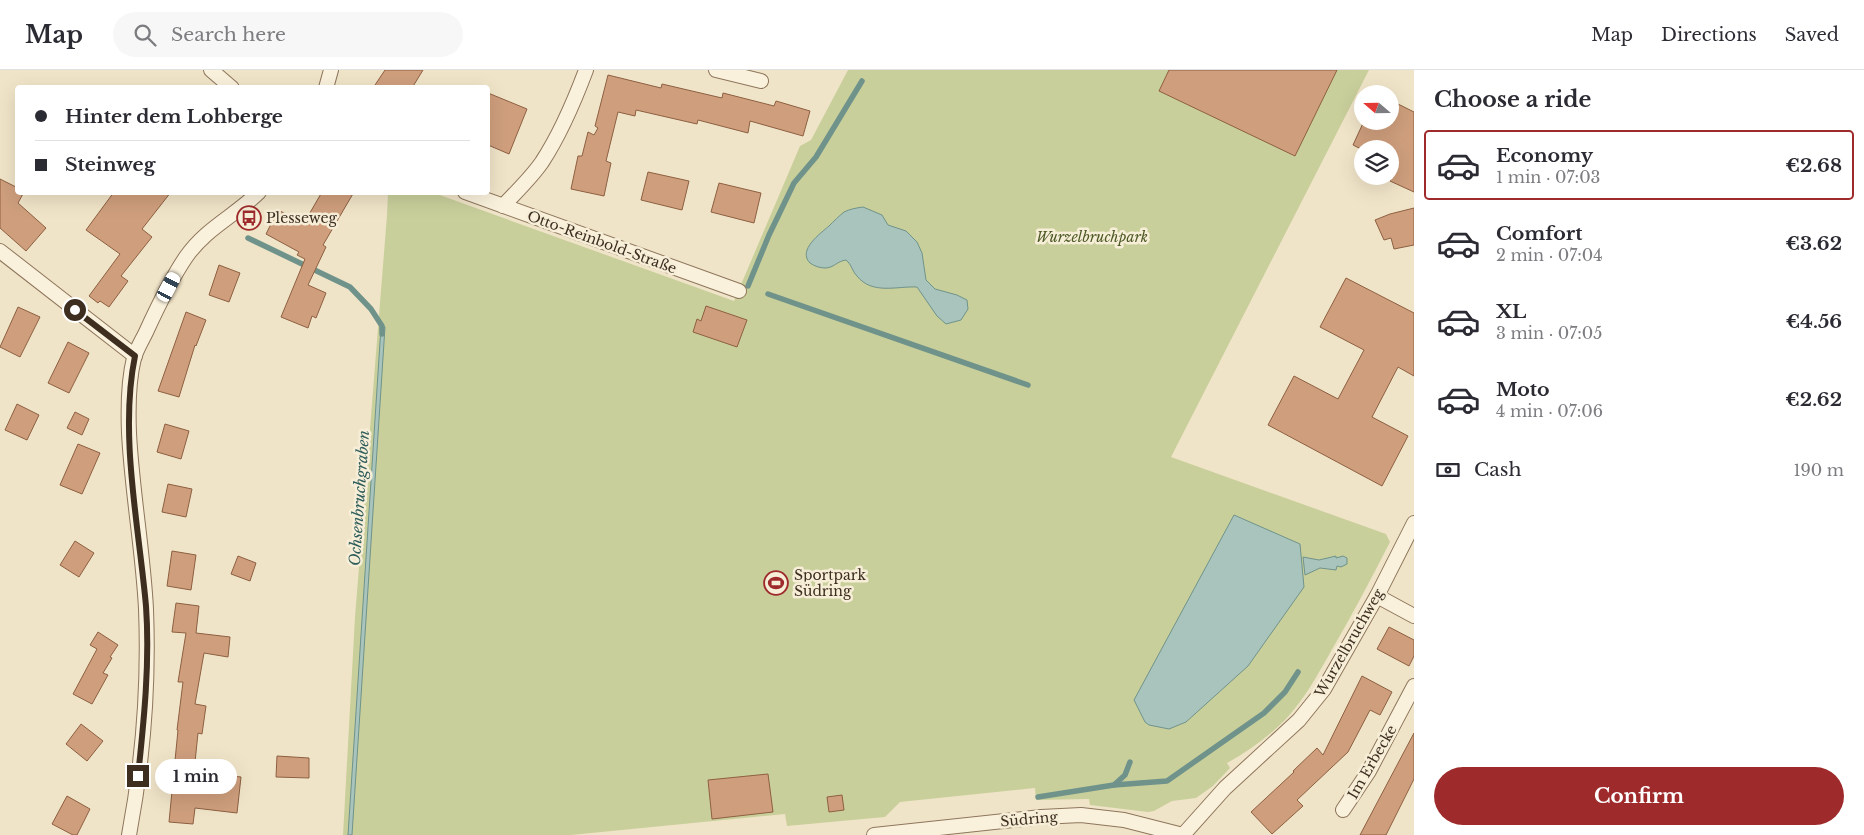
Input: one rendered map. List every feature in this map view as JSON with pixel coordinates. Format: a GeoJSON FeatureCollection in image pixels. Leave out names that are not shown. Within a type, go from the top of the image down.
{"type":"FeatureCollection","features":[{"type":"Feature","properties":{"kind":"street"},"geometry":{"type":"LineString","coordinates":[[212,70],[229,85]]}},
{"type":"Feature","properties":{"kind":"street"},"geometry":{"type":"LineString","coordinates":[[327,85],[332,70]]}},
{"type":"Feature","properties":{"kind":"street"},"geometry":{"type":"LineString","coordinates":[[503,206],[541,164],[556,140],[572,107],[586,70]]}},
{"type":"Feature","properties":{"kind":"street"},"geometry":{"type":"LineString","coordinates":[[716,70],[761,81]]}},
{"type":"Feature","properties":{"kind":"street"},"geometry":{"type":"LineString","coordinates":[[129,835],[143,730],[147,660],[146,608],[130,438],[129,392],[135,356],[154,315],[186,257],[214,226],[255,195]]}},
{"type":"Feature","properties":{"kind":"street","name":"Otto-Reinbold-Straße"},"geometry":{"type":"LineString","coordinates":[[473,195],[739,291]]}},
{"type":"Feature","properties":{"kind":"street"},"geometry":{"type":"LineString","coordinates":[[0,251],[135,356]]}},
{"type":"Feature","properties":{"kind":"street","name":"Wurzelbruchweg"},"geometry":{"type":"LineString","coordinates":[[1183,835],[1225,788],[1281,738],[1312,705],[1324,689],[1345,654],[1414,523]]}},
{"type":"Feature","properties":{"kind":"street"},"geometry":{"type":"LineString","coordinates":[[1376,596],[1414,616]]}},
{"type":"Feature","properties":{"kind":"street","name":"Im Erbecke"},"geometry":{"type":"LineString","coordinates":[[1343,810],[1369,771],[1414,686]]}},
{"type":"Feature","properties":{"kind":"street","name":"Südring"},"geometry":{"type":"LineString","coordinates":[[874,835],[1031,818],[1081,815],[1124,820],[1183,835]]}},
{"type":"Feature","properties":{"kind":"green space","name":"Sportpark Südring"},"geometry":{"type":"Polygon","coordinates":[[[848,70],[1369,70],[1361,85],[1354,85],[1354,99],[1171,457],[1386,534],[1390,542],[1310,688],[1279,726],[1243,754],[1227,763],[1230,768],[1213,786],[1196,798],[1172,801],[1154,811],[1148,812],[1090,805],[1089,799],[1036,800],[1035,788],[900,802],[885,817],[787,826],[785,814],[571,835],[343,835],[355,617],[388,195],[440,195],[734,301],[800,146],[811,140],[848,70]]]}},
{"type":"Feature","properties":{"kind":"water"},"geometry":{"type":"Polygon","coordinates":[[[863,207],[882,215],[888,225],[906,231],[917,242],[922,253],[926,280],[935,289],[967,300],[968,309],[961,320],[946,324],[937,316],[917,287],[877,288],[870,286],[857,276],[846,260],[825,268],[817,267],[810,263],[806,253],[816,237],[844,212],[863,207]]]}},
{"type":"Feature","properties":{"kind":"water"},"geometry":{"type":"Polygon","coordinates":[[[381,327],[385,327],[352,835],[348,835],[381,327]]]}},
{"type":"Feature","properties":{"kind":"water"},"geometry":{"type":"Polygon","coordinates":[[[1234,515],[1300,544],[1304,587],[1248,666],[1186,722],[1169,729],[1149,725],[1145,722],[1134,700],[1234,515]]]}},
{"type":"Feature","properties":{"kind":"water"},"geometry":{"type":"Polygon","coordinates":[[[1336,556],[1336,558],[1343,556],[1347,558],[1347,564],[1341,567],[1337,566],[1336,570],[1320,568],[1305,575],[1303,557],[1319,560],[1336,556]]]}},
{"type":"Feature","properties":{"kind":"building"},"geometry":{"type":"Polygon","coordinates":[[[385,70],[423,70],[414,85],[375,85],[385,70]]]}},
{"type":"Feature","properties":{"kind":"building"},"geometry":{"type":"Polygon","coordinates":[[[1169,70],[1337,70],[1295,156],[1159,91],[1169,70]]]}},
{"type":"Feature","properties":{"kind":"building"},"geometry":{"type":"Polygon","coordinates":[[[608,75],[661,88],[662,84],[722,98],[723,93],[774,106],[776,101],[810,111],[803,136],[750,121],[748,133],[698,120],[697,124],[636,110],[635,116],[618,112],[606,161],[611,163],[604,196],[571,189],[578,156],[582,156],[588,132],[594,135],[598,128],[595,126],[608,75]]]}},
{"type":"Feature","properties":{"kind":"building"},"geometry":{"type":"Polygon","coordinates":[[[490,94],[527,109],[509,154],[490,146],[490,94]]]}},
{"type":"Feature","properties":{"kind":"building"},"geometry":{"type":"Polygon","coordinates":[[[1399,104],[1414,112],[1414,192],[1399,185],[1399,140],[1355,140],[1360,130],[1399,130],[1399,104]]]}},
{"type":"Feature","properties":{"kind":"building"},"geometry":{"type":"Polygon","coordinates":[[[648,172],[689,181],[682,210],[641,200],[648,172]]]}},
{"type":"Feature","properties":{"kind":"building"},"geometry":{"type":"Polygon","coordinates":[[[0,179],[15,186],[15,195],[22,195],[18,203],[46,228],[26,251],[0,228],[0,179]]]}},
{"type":"Feature","properties":{"kind":"building"},"geometry":{"type":"Polygon","coordinates":[[[719,183],[761,193],[754,223],[711,212],[719,183]]]}},
{"type":"Feature","properties":{"kind":"building"},"geometry":{"type":"Polygon","coordinates":[[[112,195],[169,195],[142,229],[152,237],[121,276],[128,281],[109,307],[100,301],[98,303],[89,296],[120,254],[86,230],[112,195]]]}},
{"type":"Feature","properties":{"kind":"building"},"geometry":{"type":"Polygon","coordinates":[[[320,195],[352,195],[323,245],[326,247],[308,285],[326,293],[316,318],[312,316],[308,328],[281,317],[305,259],[297,255],[299,252],[266,234],[278,210],[304,223],[320,195]]]}},
{"type":"Feature","properties":{"kind":"building"},"geometry":{"type":"Polygon","coordinates":[[[1414,208],[1414,245],[1394,249],[1391,238],[1384,240],[1375,220],[1414,208]]]}},
{"type":"Feature","properties":{"kind":"building"},"geometry":{"type":"Polygon","coordinates":[[[219,265],[240,273],[229,302],[209,295],[219,265]]]}},
{"type":"Feature","properties":{"kind":"building"},"geometry":{"type":"Polygon","coordinates":[[[1346,278],[1414,313],[1414,376],[1398,367],[1372,417],[1408,436],[1382,486],[1268,425],[1294,376],[1338,399],[1364,350],[1320,327],[1346,278]]]}},
{"type":"Feature","properties":{"kind":"building"},"geometry":{"type":"Polygon","coordinates":[[[706,306],[747,320],[737,347],[693,332],[697,319],[701,321],[706,306]]]}},
{"type":"Feature","properties":{"kind":"building"},"geometry":{"type":"Polygon","coordinates":[[[18,307],[40,317],[20,357],[0,347],[18,307]]]}},
{"type":"Feature","properties":{"kind":"building"},"geometry":{"type":"Polygon","coordinates":[[[186,312],[206,320],[195,345],[179,397],[158,391],[186,312]]]}},
{"type":"Feature","properties":{"kind":"building"},"geometry":{"type":"Polygon","coordinates":[[[68,342],[89,353],[69,393],[48,383],[68,342]]]}},
{"type":"Feature","properties":{"kind":"building"},"geometry":{"type":"Polygon","coordinates":[[[17,404],[39,415],[27,440],[5,430],[17,404]]]}},
{"type":"Feature","properties":{"kind":"building"},"geometry":{"type":"Polygon","coordinates":[[[75,412],[89,419],[82,435],[67,428],[75,412]]]}},
{"type":"Feature","properties":{"kind":"building"},"geometry":{"type":"Polygon","coordinates":[[[165,424],[189,431],[181,459],[157,452],[165,424]]]}},
{"type":"Feature","properties":{"kind":"building"},"geometry":{"type":"Polygon","coordinates":[[[78,444],[100,453],[82,494],[60,485],[78,444]]]}},
{"type":"Feature","properties":{"kind":"building"},"geometry":{"type":"Polygon","coordinates":[[[168,484],[192,489],[186,517],[162,512],[168,484]]]}},
{"type":"Feature","properties":{"kind":"building"},"geometry":{"type":"Polygon","coordinates":[[[75,541],[94,553],[79,577],[60,565],[75,541]]]}},
{"type":"Feature","properties":{"kind":"building"},"geometry":{"type":"Polygon","coordinates":[[[172,551],[196,555],[191,590],[167,586],[172,551]]]}},
{"type":"Feature","properties":{"kind":"building"},"geometry":{"type":"Polygon","coordinates":[[[238,556],[256,563],[250,581],[231,574],[238,556]]]}},
{"type":"Feature","properties":{"kind":"building"},"geometry":{"type":"Polygon","coordinates":[[[176,603],[199,606],[196,633],[230,637],[228,657],[204,653],[195,704],[206,706],[202,734],[198,733],[194,772],[241,777],[237,813],[195,808],[193,824],[169,822],[183,682],[178,682],[186,633],[172,632],[176,603]]]}},
{"type":"Feature","properties":{"kind":"building"},"geometry":{"type":"Polygon","coordinates":[[[1389,627],[1414,640],[1414,656],[1409,666],[1377,649],[1389,627]]]}},
{"type":"Feature","properties":{"kind":"building"},"geometry":{"type":"Polygon","coordinates":[[[98,632],[118,645],[103,673],[108,675],[92,704],[73,694],[97,649],[90,645],[98,632]]]}},
{"type":"Feature","properties":{"kind":"building"},"geometry":{"type":"Polygon","coordinates":[[[1362,676],[1392,692],[1380,715],[1370,710],[1348,752],[1297,800],[1303,806],[1272,834],[1251,812],[1317,748],[1323,755],[1362,676]]]}},
{"type":"Feature","properties":{"kind":"building"},"geometry":{"type":"Polygon","coordinates":[[[81,724],[103,741],[87,761],[66,744],[81,724]]]}},
{"type":"Feature","properties":{"kind":"building"},"geometry":{"type":"Polygon","coordinates":[[[1414,733],[1414,779],[1386,835],[1360,835],[1414,733]]]}},
{"type":"Feature","properties":{"kind":"building"},"geometry":{"type":"Polygon","coordinates":[[[277,756],[309,758],[309,778],[276,777],[277,756]]]}},
{"type":"Feature","properties":{"kind":"building"},"geometry":{"type":"Polygon","coordinates":[[[768,774],[773,812],[712,819],[708,780],[768,774]]]}},
{"type":"Feature","properties":{"kind":"building"},"geometry":{"type":"Polygon","coordinates":[[[842,795],[844,810],[829,812],[827,797],[842,795]]]}},
{"type":"Feature","properties":{"kind":"building"},"geometry":{"type":"Polygon","coordinates":[[[67,796],[90,809],[77,835],[73,835],[52,824],[67,796]]]}},
{"type":"Feature","properties":{"kind":"waterway"},"geometry":{"type":"LineString","coordinates":[[748,286],[769,235],[794,183],[816,157],[862,81]]}},
{"type":"Feature","properties":{"kind":"waterway","name":"Ochsenbruchgraben"},"geometry":{"type":"LineString","coordinates":[[248,238],[350,287],[371,309],[382,326],[382,334]]}},
{"type":"Feature","properties":{"kind":"waterway"},"geometry":{"type":"LineString","coordinates":[[768,294],[1028,385]]}},
{"type":"Feature","properties":{"kind":"waterway"},"geometry":{"type":"LineString","coordinates":[[1114,785],[1167,781],[1264,713],[1285,692],[1298,672]]}},
{"type":"Feature","properties":{"kind":"waterway"},"geometry":{"type":"LineString","coordinates":[[1038,797],[1114,785],[1125,775],[1130,762]]}},
{"type":"Feature","properties":{"kind":"place","name":"Plesseweg"},"geometry":{"type":"Point","coordinates":[249,218]}},
{"type":"Feature","properties":{"kind":"place","name":"Sportpark Südring"},"geometry":{"type":"Point","coordinates":[776,583]}},
{"type":"Feature","properties":{"kind":"route"},"geometry":{"type":"LineString","coordinates":[[75,310],[135,356],[129,392],[130,454],[146,608],[147,660],[144,721],[138,776]]}},
{"type":"Feature","properties":{"kind":"park label","name":"Wurzelbruchpark"},"geometry":{"type":"Point","coordinates":[1092,237]}}]}
